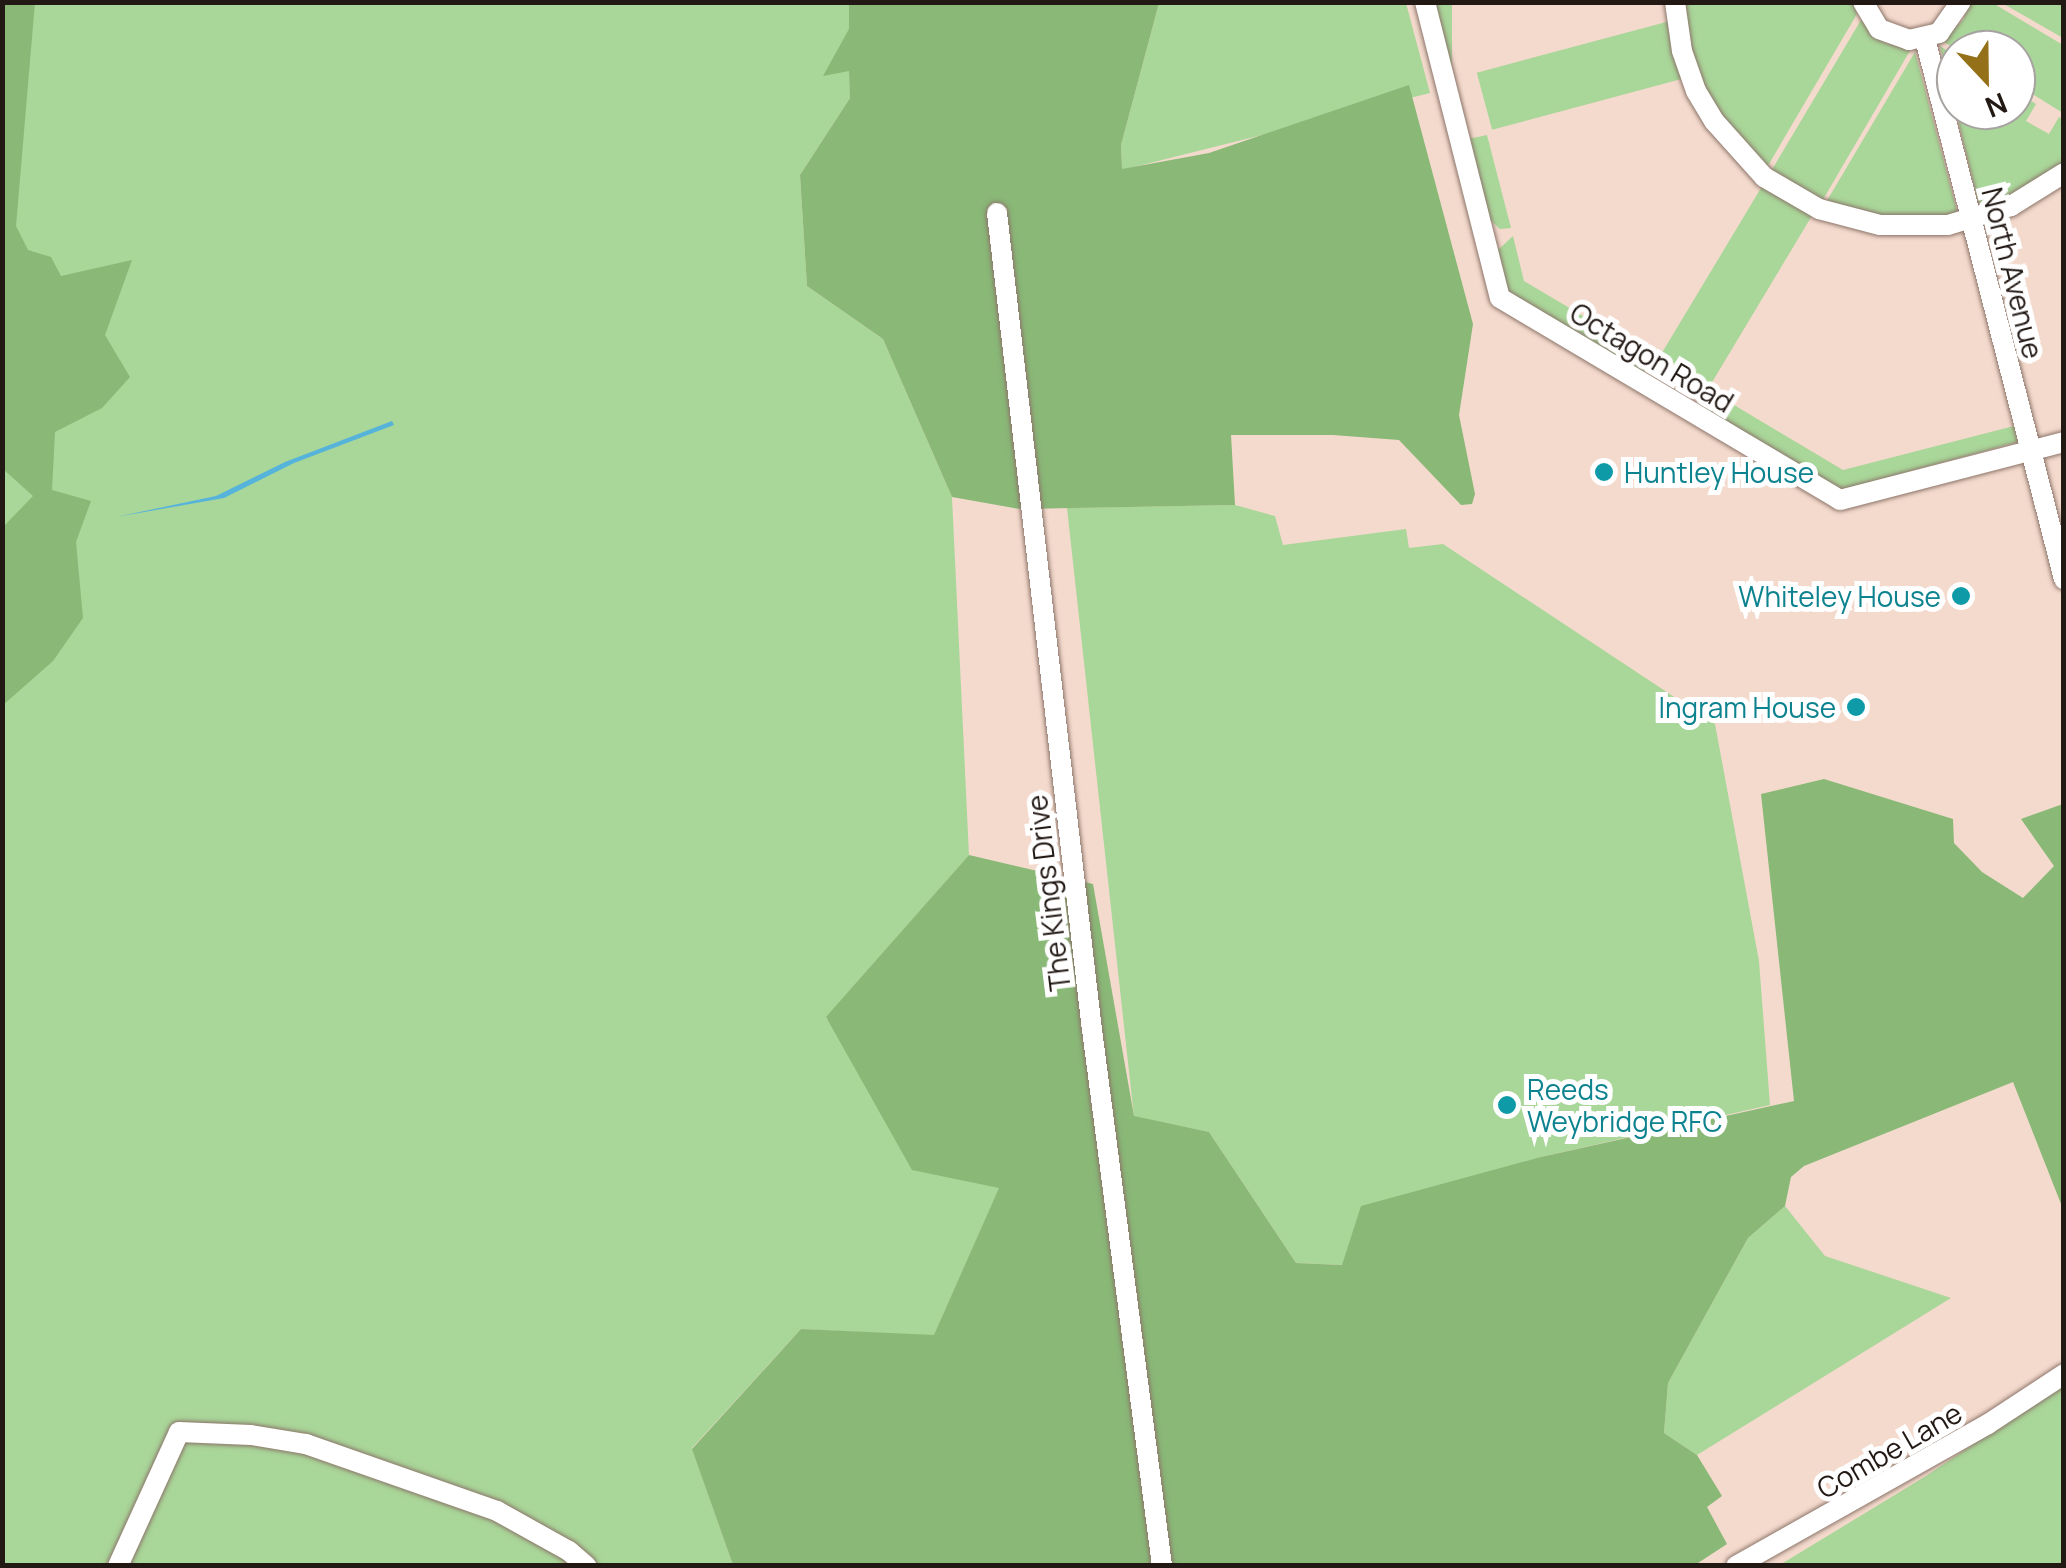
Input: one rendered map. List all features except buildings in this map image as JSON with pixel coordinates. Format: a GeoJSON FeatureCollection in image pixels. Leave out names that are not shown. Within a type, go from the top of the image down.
{"type":"FeatureCollection","features":[{"type":"Feature","properties":{"kind":"street","name":"Octagon Road"},"geometry":{"type":"LineString","coordinates":[[1424,2],[1500,298],[1840,500],[2064,442]]}},
{"type":"Feature","properties":{"kind":"street"},"geometry":{"type":"LineString","coordinates":[[1674,2],[1682,51],[1704,105],[1736,150],[1764,177],[1819,209],[1880,226],[1932,227],[2011,206],[2064,173]]}},
{"type":"Feature","properties":{"kind":"street"},"geometry":{"type":"LineString","coordinates":[[1862,2],[1869,17],[1893,37],[1925,39],[1951,22],[1961,2]]}},
{"type":"Feature","properties":{"kind":"street","name":"North Avenue"},"geometry":{"type":"LineString","coordinates":[[1925,39],[2064,579]]}},
{"type":"Feature","properties":{"kind":"street","name":"The Kings Drive"},"geometry":{"type":"LineString","coordinates":[[997,213],[1091,1022],[1162,1566]]}},
{"type":"Feature","properties":{"kind":"street","name":"Combe Lane"},"geometry":{"type":"LineString","coordinates":[[1736,1566],[1988,1424],[2064,1374]]}},
{"type":"Feature","properties":{"kind":"street"},"geometry":{"type":"LineString","coordinates":[[118,1566],[178,1432],[252,1434],[306,1444],[496,1511],[569,1551],[586,1566]]}},
{"type":"Feature","properties":{"kind":"green space"},"geometry":{"type":"Polygon","coordinates":[[[35,2],[16,226],[28,250],[51,257],[61,276],[132,260],[105,335],[130,377],[102,408],[55,432],[52,490],[91,501],[76,542],[83,618],[53,661],[3,705],[3,527],[33,496],[3,469],[2,3],[35,2]]]}},
{"type":"Feature","properties":{"kind":"green space"},"geometry":{"type":"Polygon","coordinates":[[[1991,2],[2063,45],[2063,113],[2036,96],[2036,30],[1953,30],[1963,20],[1970,3],[1991,2]]]}},
{"type":"Feature","properties":{"kind":"green space"},"geometry":{"type":"Polygon","coordinates":[[[3,3],[849,3],[850,98],[800,175],[807,286],[883,339],[952,497],[969,855],[826,1018],[1000,1187],[934,1336],[801,1329],[692,1448],[733,1565],[3,1566],[3,3]]]}},
{"type":"Feature","properties":{"kind":"green space"},"geometry":{"type":"Polygon","coordinates":[[[849,3],[1159,3],[1121,145],[1122,169],[1209,153],[1409,85],[1473,324],[1459,415],[1475,494],[1472,504],[1461,505],[1399,440],[1333,435],[1231,435],[1235,505],[1020,509],[952,497],[883,339],[807,286],[800,175],[850,98],[849,71],[823,76],[849,29],[849,3]]]}},
{"type":"Feature","properties":{"kind":"green space"},"geometry":{"type":"Polygon","coordinates":[[[1159,3],[1406,3],[1430,93],[1122,170],[1121,145],[1159,3]]]}},
{"type":"Feature","properties":{"kind":"green space"},"geometry":{"type":"Polygon","coordinates":[[[1433,3],[1452,3],[1452,73],[1433,73],[1433,3]]]}},
{"type":"Feature","properties":{"kind":"green space"},"geometry":{"type":"Polygon","coordinates":[[[1681,3],[1854,3],[1857,14],[1766,169],[1741,145],[1698,77],[1681,3]]]}},
{"type":"Feature","properties":{"kind":"green space"},"geometry":{"type":"Polygon","coordinates":[[[2002,3],[2063,3],[2063,38],[2002,3]]]}},
{"type":"Feature","properties":{"kind":"green space"},"geometry":{"type":"Polygon","coordinates":[[[1861,20],[1885,43],[1911,49],[1821,203],[1770,173],[1861,20]]]}},
{"type":"Feature","properties":{"kind":"green space"},"geometry":{"type":"Polygon","coordinates":[[[1670,21],[1685,78],[1492,130],[1477,73],[1670,21]]]}},
{"type":"Feature","properties":{"kind":"green space"},"geometry":{"type":"Polygon","coordinates":[[[1915,52],[1958,215],[1889,220],[1825,204],[1915,52]]]}},
{"type":"Feature","properties":{"kind":"green space"},"geometry":{"type":"Polygon","coordinates":[[[2059,117],[2063,120],[2063,165],[2025,192],[1979,206],[1960,130],[2036,130],[2036,127],[2049,134],[2059,117]]]}},
{"type":"Feature","properties":{"kind":"green space"},"geometry":{"type":"Polygon","coordinates":[[[1487,135],[1511,228],[1500,229],[1489,219],[1468,139],[1487,135]]]}},
{"type":"Feature","properties":{"kind":"green space"},"geometry":{"type":"Polygon","coordinates":[[[1764,183],[1814,213],[1710,385],[1660,355],[1764,183]]]}},
{"type":"Feature","properties":{"kind":"green space"},"geometry":{"type":"Polygon","coordinates":[[[1513,236],[1524,281],[1654,358],[1644,374],[1507,293],[1498,250],[1513,236]]]}},
{"type":"Feature","properties":{"kind":"green space"},"geometry":{"type":"Polygon","coordinates":[[[1714,393],[1843,470],[2014,426],[2018,442],[1841,490],[1705,409],[1714,393]]]}},
{"type":"Feature","properties":{"kind":"green space"},"geometry":{"type":"Polygon","coordinates":[[[1235,505],[1275,516],[1283,545],[1406,529],[1409,548],[1443,544],[1715,724],[1759,961],[1770,1105],[1541,1157],[1343,1265],[1296,1263],[1209,1132],[1134,1117],[1067,508],[1235,505]]]}},
{"type":"Feature","properties":{"kind":"green space"},"geometry":{"type":"Polygon","coordinates":[[[1824,779],[1953,819],[1954,843],[1982,872],[2023,898],[2054,866],[2021,819],[2063,804],[2063,1209],[2013,1082],[1804,1166],[1791,1177],[1785,1206],[1748,1238],[1668,1383],[1664,1433],[1697,1455],[1722,1496],[1707,1507],[1727,1544],[1695,1565],[733,1565],[692,1449],[801,1329],[934,1335],[999,1188],[912,1170],[826,1017],[969,855],[1093,884],[1134,1116],[1209,1132],[1296,1263],[1342,1265],[1361,1206],[1541,1157],[1794,1101],[1761,794],[1824,779]]]}},
{"type":"Feature","properties":{"kind":"green space"},"geometry":{"type":"Polygon","coordinates":[[[1785,1206],[1825,1256],[1951,1298],[1697,1455],[1664,1433],[1668,1383],[1748,1238],[1785,1206]]]}},
{"type":"Feature","properties":{"kind":"green space"},"geometry":{"type":"Polygon","coordinates":[[[2063,1384],[2063,1565],[1778,1566],[1926,1476],[2063,1384]]]}},
{"type":"Feature","properties":{"kind":"water"},"geometry":{"type":"Polygon","coordinates":[[[392,421],[394,425],[294,463],[224,498],[116,517],[216,496],[285,462],[392,421]]]}},
{"type":"Feature","properties":{"kind":"place","name":"Huntley House"},"geometry":{"type":"Point","coordinates":[1604,472]}},
{"type":"Feature","properties":{"kind":"place","name":"Whiteley House"},"geometry":{"type":"Point","coordinates":[1961,596]}},
{"type":"Feature","properties":{"kind":"place","name":"Ingram House"},"geometry":{"type":"Point","coordinates":[1856,707]}},
{"type":"Feature","properties":{"kind":"place","name":"Reeds Weybridge RFC"},"geometry":{"type":"Point","coordinates":[1507,1105]}}]}
